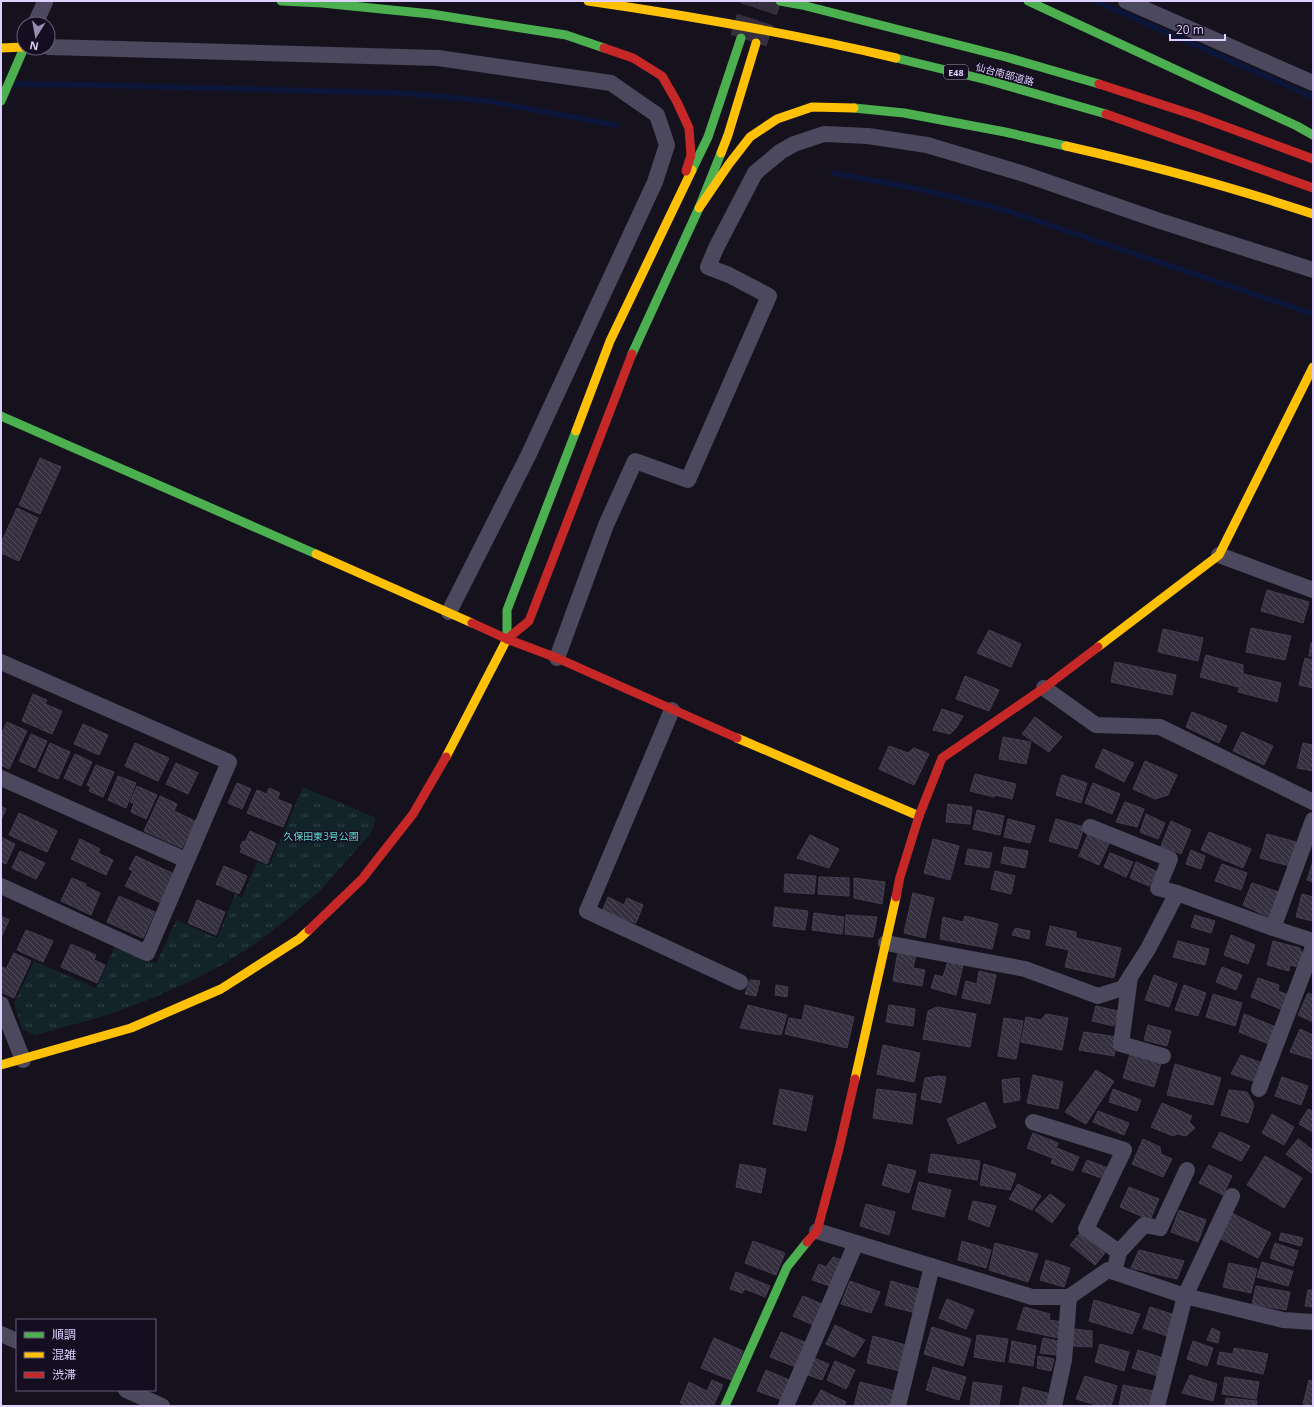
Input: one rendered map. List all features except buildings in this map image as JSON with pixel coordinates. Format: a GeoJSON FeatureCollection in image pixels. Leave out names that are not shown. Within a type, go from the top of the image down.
{"type":"FeatureCollection","features":[{"type":"Feature","properties":{"kind":"main road"},"geometry":{"type":"LineString","coordinates":[[281,1],[431,14],[566,35],[633,58],[662,76],[689,128],[690,155],[679,200]]}},
{"type":"Feature","properties":{"kind":"main road","name":"仙台南部道路"},"geometry":{"type":"LineString","coordinates":[[588,1],[654,10],[793,34],[899,58],[1001,84],[1119,118],[1313,188]]}},
{"type":"Feature","properties":{"kind":"main road","name":"仙台南部道路"},"geometry":{"type":"LineString","coordinates":[[780,1],[802,5],[1012,59],[1127,92],[1222,124],[1313,159]]}},
{"type":"Feature","properties":{"kind":"main road"},"geometry":{"type":"LineString","coordinates":[[1028,1],[1297,126],[1313,135]]}},
{"type":"Feature","properties":{"kind":"main road"},"geometry":{"type":"LineString","coordinates":[[507,640],[507,610],[610,341],[708,138],[741,38]]}},
{"type":"Feature","properties":{"kind":"main road"},"geometry":{"type":"LineString","coordinates":[[1,1065],[23,1060],[131,1028],[221,989],[299,939],[362,879],[413,814],[454,743],[507,640],[529,621],[633,351],[699,208],[728,135],[756,44]]}},
{"type":"Feature","properties":{"kind":"main road"},"geometry":{"type":"LineString","coordinates":[[1,48],[16,47]]}},
{"type":"Feature","properties":{"kind":"main road"},"geometry":{"type":"LineString","coordinates":[[3,97],[20,56]]}},
{"type":"Feature","properties":{"kind":"main road"},"geometry":{"type":"LineString","coordinates":[[699,208],[729,164],[750,137],[777,119],[812,107],[844,107],[904,113],[1005,132],[1129,160],[1246,192],[1313,214]]}},
{"type":"Feature","properties":{"kind":"main road"},"geometry":{"type":"LineString","coordinates":[[725,1406],[787,1267],[817,1230],[839,1149],[900,878],[919,816],[942,758],[1044,688],[1220,555],[1313,367]]}},
{"type":"Feature","properties":{"kind":"main road"},"geometry":{"type":"LineString","coordinates":[[1,416],[449,612],[507,640],[557,658],[672,710],[919,816]]}},
{"type":"Feature","properties":{"kind":"street"},"geometry":{"type":"LineString","coordinates":[[1126,1],[1313,83]]}},
{"type":"Feature","properties":{"kind":"street"},"geometry":{"type":"LineString","coordinates":[[39,16],[45,2]]}},
{"type":"Feature","properties":{"kind":"street"},"geometry":{"type":"LineString","coordinates":[[56,47],[438,58],[611,83],[657,115],[667,145],[655,182],[528,456],[449,612]]}},
{"type":"Feature","properties":{"kind":"street"},"geometry":{"type":"LineString","coordinates":[[557,658],[606,525],[635,461],[688,480],[769,296],[708,267],[716,248],[755,173],[780,152],[794,144],[824,134],[868,136],[927,145],[1024,174],[1157,220],[1313,270]]}},
{"type":"Feature","properties":{"kind":"street"},"geometry":{"type":"LineString","coordinates":[[1220,555],[1313,590]]}},
{"type":"Feature","properties":{"kind":"street"},"geometry":{"type":"LineString","coordinates":[[1,886],[147,953],[229,762],[3,668]]}},
{"type":"Feature","properties":{"kind":"street"},"geometry":{"type":"LineString","coordinates":[[1044,688],[1096,725],[1160,727],[1313,802]]}},
{"type":"Feature","properties":{"kind":"street"},"geometry":{"type":"LineString","coordinates":[[672,710],[586,912],[740,982]]}},
{"type":"Feature","properties":{"kind":"street"},"geometry":{"type":"LineString","coordinates":[[1,778],[186,860]]}},
{"type":"Feature","properties":{"kind":"street"},"geometry":{"type":"LineString","coordinates":[[1272,928],[1313,820]]}},
{"type":"Feature","properties":{"kind":"street"},"geometry":{"type":"LineString","coordinates":[[1090,827],[1170,859],[1158,888],[1177,893],[1272,928],[1313,941]]}},
{"type":"Feature","properties":{"kind":"street"},"geometry":{"type":"LineString","coordinates":[[886,943],[1025,969],[1098,996],[1123,988],[1148,949],[1177,893]]}},
{"type":"Feature","properties":{"kind":"street"},"geometry":{"type":"LineString","coordinates":[[1259,1089],[1313,947]]}},
{"type":"Feature","properties":{"kind":"street"},"geometry":{"type":"LineString","coordinates":[[1131,976],[1121,1044],[1163,1056]]}},
{"type":"Feature","properties":{"kind":"street"},"geometry":{"type":"LineString","coordinates":[[1,1004],[23,1060]]}},
{"type":"Feature","properties":{"kind":"street"},"geometry":{"type":"LineString","coordinates":[[1033,1122],[1124,1150],[1086,1229],[1119,1252]]}},
{"type":"Feature","properties":{"kind":"street"},"geometry":{"type":"LineString","coordinates":[[1114,1272],[1119,1252],[1144,1225],[1160,1228],[1187,1170]]}},
{"type":"Feature","properties":{"kind":"street"},"geometry":{"type":"LineString","coordinates":[[1157,1406],[1185,1296],[1232,1196]]}},
{"type":"Feature","properties":{"kind":"street"},"geometry":{"type":"LineString","coordinates":[[817,1230],[856,1244],[1032,1297],[1069,1297],[1108,1270],[1185,1296],[1283,1320],[1313,1322]]}},
{"type":"Feature","properties":{"kind":"street"},"geometry":{"type":"LineString","coordinates":[[786,1406],[856,1244]]}},
{"type":"Feature","properties":{"kind":"street"},"geometry":{"type":"LineString","coordinates":[[898,1406],[932,1266]]}},
{"type":"Feature","properties":{"kind":"street"},"geometry":{"type":"LineString","coordinates":[[1054,1406],[1064,1360],[1069,1297]]}},
{"type":"Feature","properties":{"kind":"street"},"geometry":{"type":"LineString","coordinates":[[1,1334],[16,1341]]}},
{"type":"Feature","properties":{"kind":"street"},"geometry":{"type":"LineString","coordinates":[[128,1391],[162,1406]]}},
{"type":"Feature","properties":{"kind":"green space","name":"久保田東3号公園"},"geometry":{"type":"Polygon","coordinates":[[[303,787],[376,818],[371,833],[320,891],[290,917],[255,944],[222,965],[191,981],[148,1000],[104,1016],[35,1035],[22,1029],[14,1003],[34,961],[96,988],[115,946],[156,964],[176,920],[217,938],[235,894],[242,898],[257,862],[269,866],[303,787]]]}},
{"type":"Feature","properties":{"kind":"waterway"},"geometry":{"type":"LineString","coordinates":[[1095,1],[1313,97]]}},
{"type":"Feature","properties":{"kind":"waterway"},"geometry":{"type":"LineString","coordinates":[[13,84],[400,93],[487,101],[615,125]]}},
{"type":"Feature","properties":{"kind":"waterway"},"geometry":{"type":"LineString","coordinates":[[833,173],[928,191],[1005,210],[1313,314]]}},
{"type":"Feature","properties":{"kind":"tunnel"},"geometry":{"type":"LineString","coordinates":[[741,38],[752,1]]}},
{"type":"Feature","properties":{"kind":"tunnel"},"geometry":{"type":"LineString","coordinates":[[756,43],[770,1]]}},
{"type":"Feature","properties":{"kind":"traffic: fast"},"geometry":{"type":"LineString","coordinates":[[281,1],[322,3],[431,14],[566,35],[604,48]]}},
{"type":"Feature","properties":{"kind":"traffic: fast"},"geometry":{"type":"LineString","coordinates":[[780,1],[802,5],[1006,57],[1099,84]]}},
{"type":"Feature","properties":{"kind":"traffic: fast"},"geometry":{"type":"LineString","coordinates":[[1028,1],[1297,126],[1313,135]]}},
{"type":"Feature","properties":{"kind":"traffic: fast"},"geometry":{"type":"LineString","coordinates":[[692,170],[708,137],[741,38]]}},
{"type":"Feature","properties":{"kind":"traffic: fast"},"geometry":{"type":"LineString","coordinates":[[1,101],[21,56]]}},
{"type":"Feature","properties":{"kind":"traffic: fast"},"geometry":{"type":"LineString","coordinates":[[896,58],[987,80],[1106,114]]}},
{"type":"Feature","properties":{"kind":"traffic: fast"},"geometry":{"type":"LineString","coordinates":[[854,108],[904,113],[1005,132],[1066,146]]}},
{"type":"Feature","properties":{"kind":"traffic: fast"},"geometry":{"type":"LineString","coordinates":[[632,354],[699,208],[721,153]]}},
{"type":"Feature","properties":{"kind":"traffic: fast"},"geometry":{"type":"LineString","coordinates":[[1,416],[316,554]]}},
{"type":"Feature","properties":{"kind":"traffic: fast"},"geometry":{"type":"LineString","coordinates":[[507,639],[507,610],[576,431]]}},
{"type":"Feature","properties":{"kind":"traffic: fast"},"geometry":{"type":"LineString","coordinates":[[725,1406],[787,1267],[807,1242]]}},
{"type":"Feature","properties":{"kind":"traffic: slow"},"geometry":{"type":"LineString","coordinates":[[588,1],[743,26],[896,58]]}},
{"type":"Feature","properties":{"kind":"traffic: slow"},"geometry":{"type":"LineString","coordinates":[[721,153],[728,135],[756,43]]}},
{"type":"Feature","properties":{"kind":"traffic: slow"},"geometry":{"type":"LineString","coordinates":[[1,48],[16,47]]}},
{"type":"Feature","properties":{"kind":"traffic: slow"},"geometry":{"type":"LineString","coordinates":[[699,208],[729,164],[750,137],[777,119],[812,107],[854,108]]}},
{"type":"Feature","properties":{"kind":"traffic: slow"},"geometry":{"type":"LineString","coordinates":[[1066,146],[1191,177],[1313,214]]}},
{"type":"Feature","properties":{"kind":"traffic: slow"},"geometry":{"type":"LineString","coordinates":[[576,431],[610,341],[692,170]]}},
{"type":"Feature","properties":{"kind":"traffic: slow"},"geometry":{"type":"LineString","coordinates":[[1098,647],[1219,555],[1313,367]]}},
{"type":"Feature","properties":{"kind":"traffic: slow"},"geometry":{"type":"LineString","coordinates":[[316,554],[472,623]]}},
{"type":"Feature","properties":{"kind":"traffic: slow"},"geometry":{"type":"LineString","coordinates":[[446,757],[507,639]]}},
{"type":"Feature","properties":{"kind":"traffic: slow"},"geometry":{"type":"LineString","coordinates":[[737,738],[919,816]]}},
{"type":"Feature","properties":{"kind":"traffic: slow"},"geometry":{"type":"LineString","coordinates":[[855,1079],[896,897]]}},
{"type":"Feature","properties":{"kind":"traffic: slow"},"geometry":{"type":"LineString","coordinates":[[1,1065],[131,1028],[221,989],[299,939],[309,930]]}},
{"type":"Feature","properties":{"kind":"traffic: jam"},"geometry":{"type":"LineString","coordinates":[[604,48],[633,58],[662,76],[677,102],[689,128],[691,155],[686,171]]}},
{"type":"Feature","properties":{"kind":"traffic: jam"},"geometry":{"type":"LineString","coordinates":[[1099,84],[1197,116],[1313,159]]}},
{"type":"Feature","properties":{"kind":"traffic: jam"},"geometry":{"type":"LineString","coordinates":[[1106,114],[1313,188]]}},
{"type":"Feature","properties":{"kind":"traffic: jam"},"geometry":{"type":"LineString","coordinates":[[507,639],[529,621],[632,354]]}},
{"type":"Feature","properties":{"kind":"traffic: jam"},"geometry":{"type":"LineString","coordinates":[[472,623],[507,639],[557,658],[737,738]]}},
{"type":"Feature","properties":{"kind":"traffic: jam"},"geometry":{"type":"LineString","coordinates":[[896,897],[900,877],[919,816],[942,758],[1044,688],[1098,647]]}},
{"type":"Feature","properties":{"kind":"traffic: jam"},"geometry":{"type":"LineString","coordinates":[[309,930],[362,879],[413,814],[446,757]]}},
{"type":"Feature","properties":{"kind":"traffic: jam"},"geometry":{"type":"LineString","coordinates":[[807,1242],[817,1231],[839,1149],[855,1079]]}}]}
